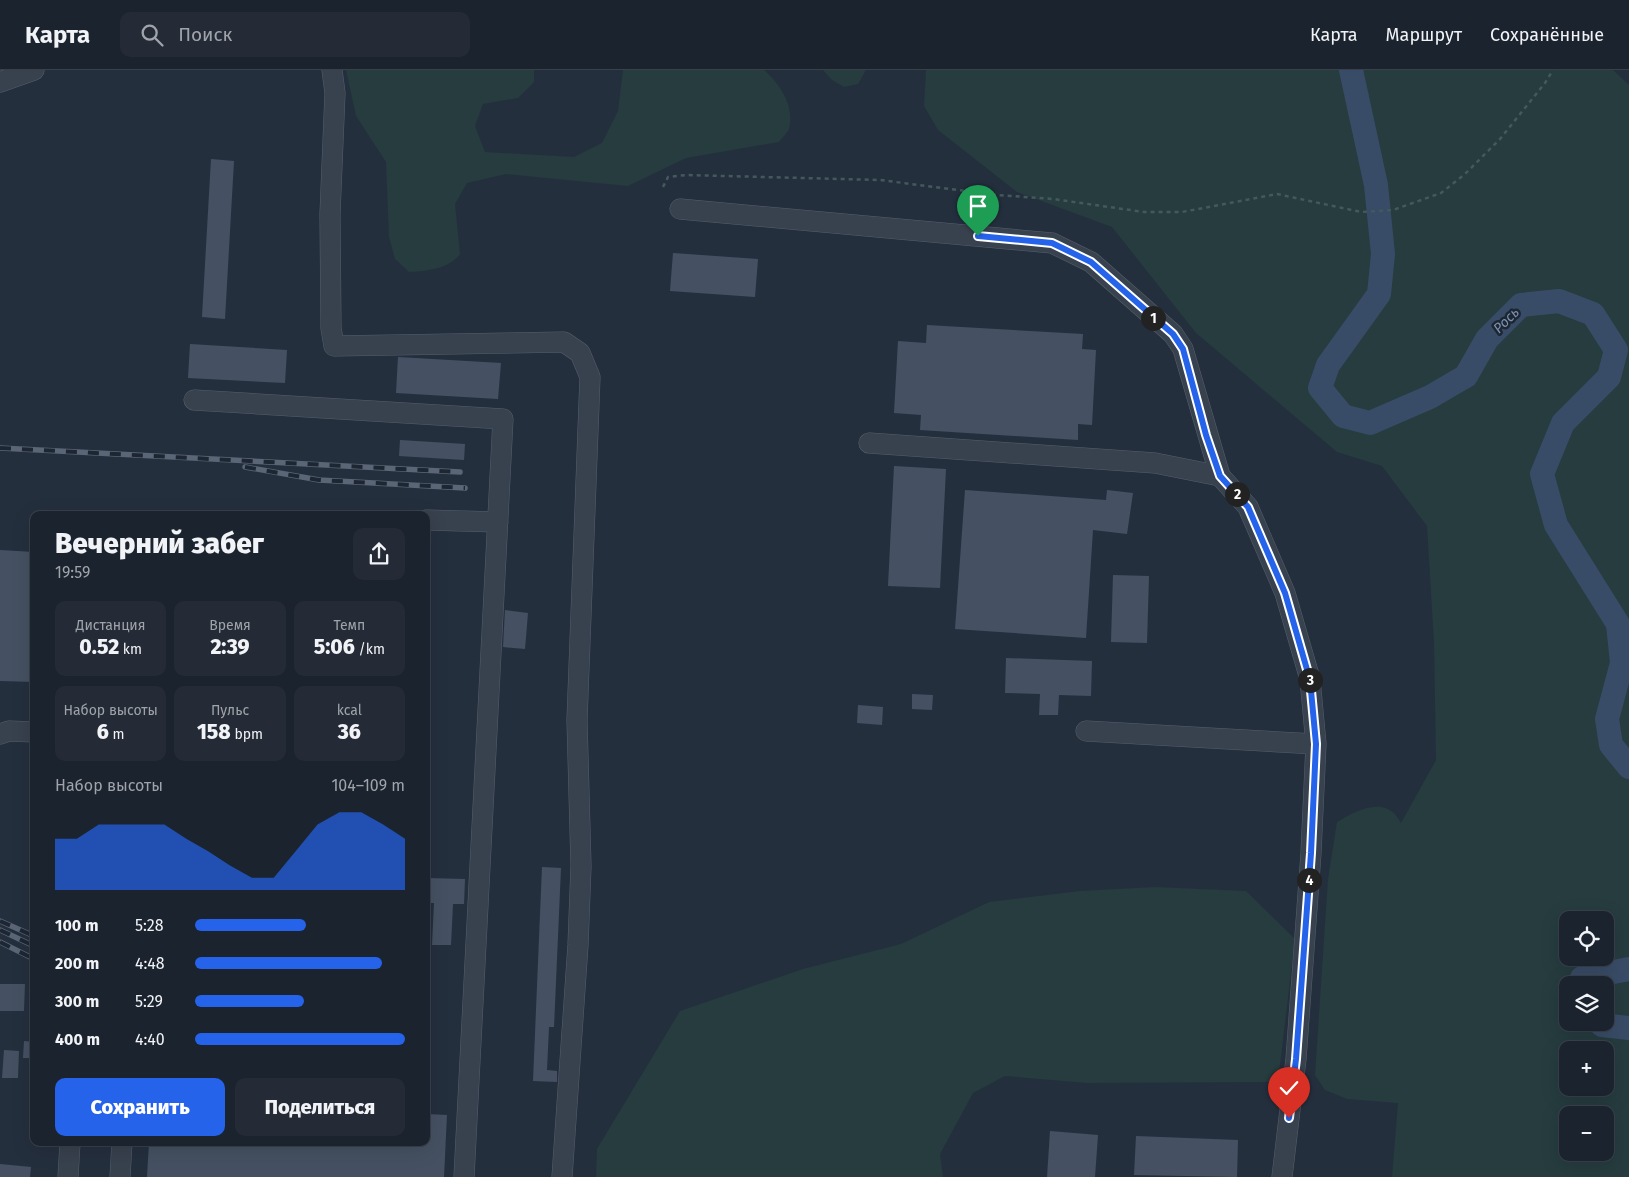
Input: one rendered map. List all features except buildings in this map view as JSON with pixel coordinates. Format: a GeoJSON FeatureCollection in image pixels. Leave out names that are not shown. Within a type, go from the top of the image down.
{"type":"FeatureCollection","features":[{"type":"Feature","properties":{"kind":"lane"},"geometry":{"type":"LineString","coordinates":[[0,82],[34,70]]}},
{"type":"Feature","properties":{"kind":"lane"},"geometry":{"type":"LineString","coordinates":[[332,70],[335,94],[330,223],[331,328],[334,346],[564,342],[580,354],[590,378],[577,720],[580,866],[578,945],[562,1177]]}},
{"type":"Feature","properties":{"kind":"lane"},"geometry":{"type":"LineString","coordinates":[[680,209],[1052,243],[1091,262],[1173,334],[1183,349],[1206,435],[1220,476],[1248,507],[1285,593],[1310,680],[1316,744],[1311,853],[1296,1059],[1282,1177]]}},
{"type":"Feature","properties":{"kind":"lane"},"geometry":{"type":"LineString","coordinates":[[194,400],[503,419],[464,1177]]}},
{"type":"Feature","properties":{"kind":"lane"},"geometry":{"type":"LineString","coordinates":[[869,442],[1155,463],[1220,476]]}},
{"type":"Feature","properties":{"kind":"lane"},"geometry":{"type":"LineString","coordinates":[[430,520],[498,522]]}},
{"type":"Feature","properties":{"kind":"lane"},"geometry":{"type":"LineString","coordinates":[[0,734],[9,731],[30,732]]}},
{"type":"Feature","properties":{"kind":"lane"},"geometry":{"type":"LineString","coordinates":[[1086,731],[1316,744]]}},
{"type":"Feature","properties":{"kind":"lane"},"geometry":{"type":"LineString","coordinates":[[68,1177],[70,1146]]}},
{"type":"Feature","properties":{"kind":"lane"},"geometry":{"type":"LineString","coordinates":[[120,1177],[122,1146]]}},
{"type":"Feature","properties":{"kind":"path"},"geometry":{"type":"LineString","coordinates":[[662,187],[668,177],[686,175],[880,180],[997,195],[1053,199],[1144,212],[1182,212],[1277,194],[1361,212],[1393,210],[1441,193],[1465,174],[1500,139],[1545,83],[1553,70]]}},
{"type":"Feature","properties":{"kind":"green space"},"geometry":{"type":"Polygon","coordinates":[[[346,70],[534,70],[534,82],[518,98],[483,104],[475,126],[485,152],[574,157],[602,143],[618,111],[623,70],[764,70],[776,82],[785,96],[790,112],[789,129],[779,142],[686,158],[628,186],[506,174],[467,183],[455,204],[460,254],[444,266],[430,270],[409,272],[395,259],[389,237],[386,162],[356,116],[346,70]]]}},
{"type":"Feature","properties":{"kind":"green space"},"geometry":{"type":"Polygon","coordinates":[[[823,70],[866,70],[858,84],[844,87],[832,80],[823,70]]]}},
{"type":"Feature","properties":{"kind":"green space"},"geometry":{"type":"Polygon","coordinates":[[[926,70],[1613,70],[1629,85],[1629,1177],[1392,1177],[1398,1103],[1347,1099],[1325,1090],[1315,1075],[1328,879],[1337,822],[1365,808],[1380,807],[1394,813],[1401,823],[1436,760],[1434,643],[1427,526],[1382,466],[1337,452],[1196,333],[1112,227],[1017,192],[938,130],[924,106],[926,70]]]}},
{"type":"Feature","properties":{"kind":"green space"},"geometry":{"type":"Polygon","coordinates":[[[1155,887],[1246,891],[1295,939],[1278,1082],[1087,1083],[1005,1076],[973,1093],[940,1154],[943,1177],[596,1177],[597,1149],[680,1011],[803,969],[901,944],[989,902],[1080,891],[1155,887]]]}},
{"type":"Feature","properties":{"kind":"waterway","name":"Рось"},"geometry":{"type":"LineString","coordinates":[[1351,70],[1376,185],[1383,254],[1379,294],[1328,365],[1320,388],[1343,416],[1370,423],[1430,397],[1466,376],[1487,339],[1521,305],[1559,301],[1593,314],[1616,350],[1609,377],[1563,423],[1542,474],[1556,525],[1618,624],[1622,663],[1607,719],[1611,745],[1629,767]]}},
{"type":"Feature","properties":{"kind":"waterway","name":"Рось"},"geometry":{"type":"LineString","coordinates":[[1592,976],[1629,969]]}},
{"type":"Feature","properties":{"kind":"waterway","name":"Рось"},"geometry":{"type":"LineString","coordinates":[[1614,1026],[1629,1028]]}},
{"type":"Feature","properties":{"kind":"railway"},"geometry":{"type":"LineString","coordinates":[[0,448],[460,472]]}},
{"type":"Feature","properties":{"kind":"railway"},"geometry":{"type":"LineString","coordinates":[[245,467],[319,480],[465,488]]}},
{"type":"Feature","properties":{"kind":"railway"},"geometry":{"type":"LineString","coordinates":[[0,921],[30,934]]}},
{"type":"Feature","properties":{"kind":"railway"},"geometry":{"type":"LineString","coordinates":[[0,930],[30,944]]}},
{"type":"Feature","properties":{"kind":"railway"},"geometry":{"type":"LineString","coordinates":[[0,942],[30,957]]}},
{"type":"Feature","properties":{"kind":"route"},"geometry":{"type":"LineString","coordinates":[[978,236],[1052,243],[1091,262],[1173,334],[1183,349],[1206,435],[1220,476],[1248,507],[1285,593],[1310,680],[1316,744],[1311,853],[1296,1059],[1289,1118]]}}]}
